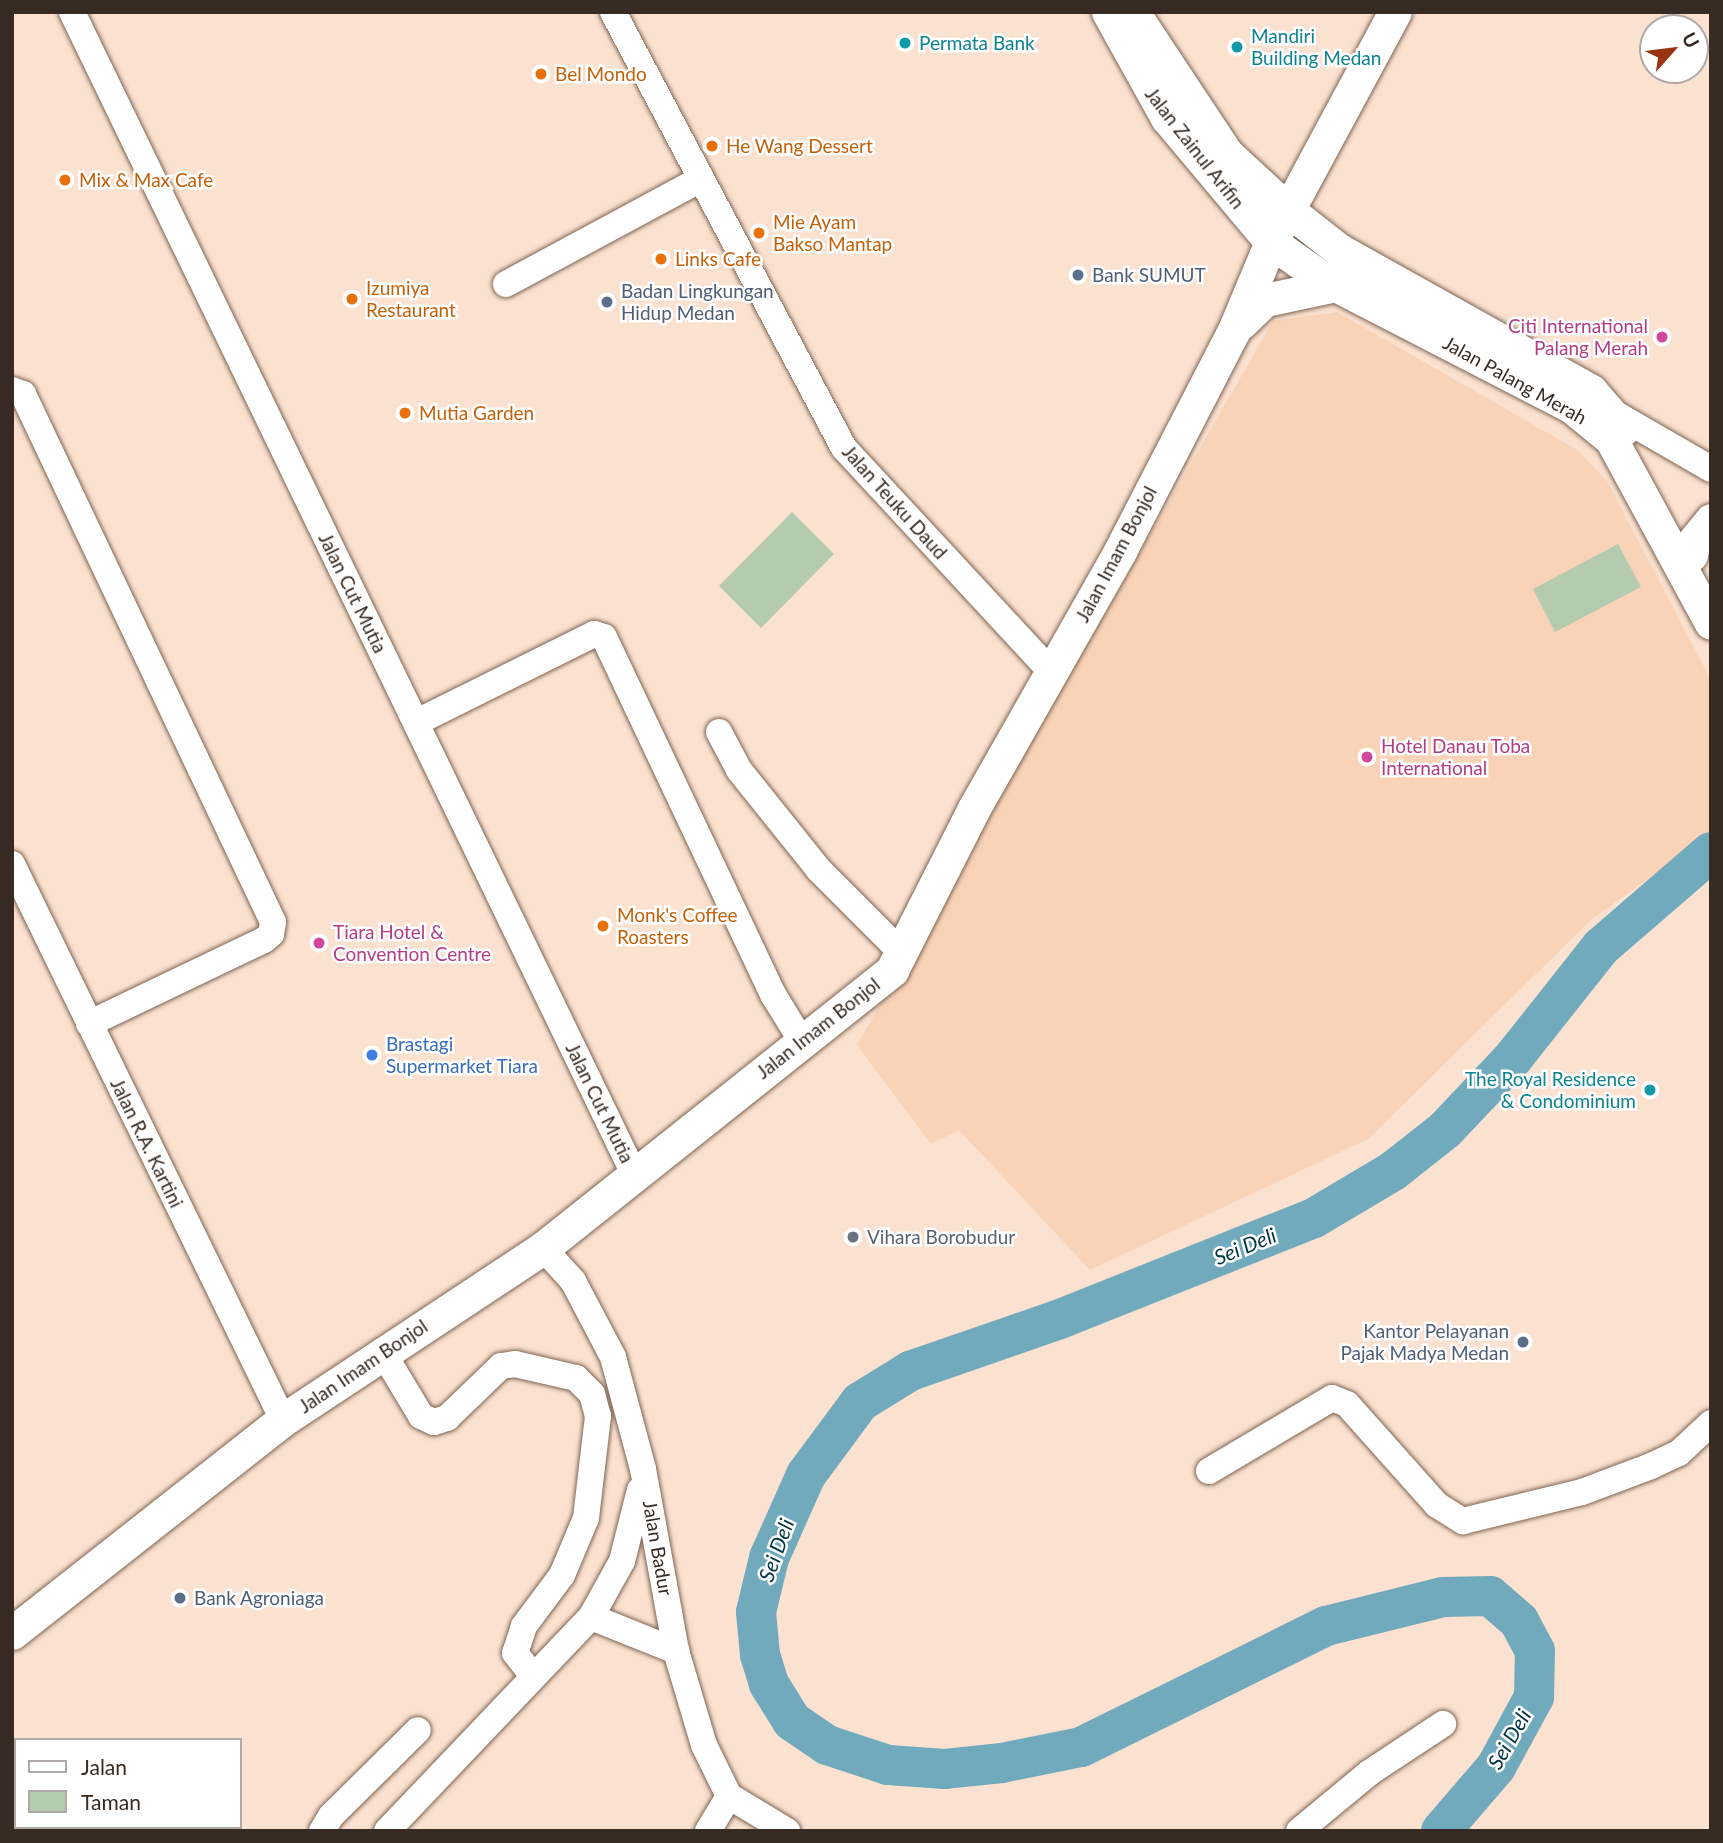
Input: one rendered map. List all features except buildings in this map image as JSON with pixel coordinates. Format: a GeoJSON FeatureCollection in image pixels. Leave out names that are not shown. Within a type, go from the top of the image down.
{"type":"FeatureCollection","features":[{"type":"Feature","properties":{"kind":"main road","name":"Jalan Zainul Arifin"},"geometry":{"type":"LineString","coordinates":[[1108,12],[1167,118],[1271,242]]}},
{"type":"Feature","properties":{"kind":"main road","name":"Jalan Zainul Arifin"},"geometry":{"type":"LineString","coordinates":[[1133,12],[1167,69],[1227,154],[1288,210]]}},
{"type":"Feature","properties":{"kind":"main road","name":"Jalan Imam Bonjol"},"geometry":{"type":"LineString","coordinates":[[12,1633],[283,1420],[382,1351],[543,1248],[892,970],[973,810],[1052,673],[1235,328],[1271,242],[1395,12]]}},
{"type":"Feature","properties":{"kind":"main road","name":"Jalan Palang Merah"},"geometry":{"type":"LineString","coordinates":[[1288,210],[1339,250],[1591,391],[1614,413],[1711,592]]}},
{"type":"Feature","properties":{"kind":"main road","name":"Jalan Palang Merah"},"geometry":{"type":"LineString","coordinates":[[1271,242],[1295,262],[1336,285],[1572,407],[1594,423],[1611,439],[1711,623]]}},
{"type":"Feature","properties":{"kind":"main road"},"geometry":{"type":"LineString","coordinates":[[1235,328],[1265,299],[1336,285]]}},
{"type":"Feature","properties":{"kind":"main road"},"geometry":{"type":"LineString","coordinates":[[1691,555],[1694,541],[1711,520]]}},
{"type":"Feature","properties":{"kind":"street","name":"Jalan Cut Mutia"},"geometry":{"type":"LineString","coordinates":[[72,12],[417,722],[455,811],[634,1174]]}},
{"type":"Feature","properties":{"kind":"street","name":"Jalan Teuku Daud"},"geometry":{"type":"LineString","coordinates":[[613,12],[699,180],[845,448],[1052,673]]}},
{"type":"Feature","properties":{"kind":"street"},"geometry":{"type":"LineString","coordinates":[[506,284],[699,180]]}},
{"type":"Feature","properties":{"kind":"street"},"geometry":{"type":"LineString","coordinates":[[12,390],[23,394],[273,922],[271,934],[264,940],[89,1024]]}},
{"type":"Feature","properties":{"kind":"street"},"geometry":{"type":"LineString","coordinates":[[1614,413],[1711,469]]}},
{"type":"Feature","properties":{"kind":"street"},"geometry":{"type":"LineString","coordinates":[[417,722],[594,634],[604,637],[774,996],[801,1040]]}},
{"type":"Feature","properties":{"kind":"street"},"geometry":{"type":"LineString","coordinates":[[719,732],[740,770],[819,870],[900,951]]}},
{"type":"Feature","properties":{"kind":"street","name":"Jalan R.A. Kartini"},"geometry":{"type":"LineString","coordinates":[[12,864],[283,1420]]}},
{"type":"Feature","properties":{"kind":"street","name":"Jalan Badur"},"geometry":{"type":"LineString","coordinates":[[543,1248],[573,1281],[595,1315],[613,1357],[643,1469],[676,1651],[704,1745],[729,1796],[764,1821],[787,1831]]}},
{"type":"Feature","properties":{"kind":"street"},"geometry":{"type":"LineString","coordinates":[[382,1351],[421,1416],[434,1422],[447,1418],[500,1366],[515,1364],[576,1378],[592,1394],[598,1416],[586,1518],[562,1575],[524,1626],[515,1653],[533,1676]]}},
{"type":"Feature","properties":{"kind":"street"},"geometry":{"type":"LineString","coordinates":[[1209,1471],[1332,1398],[1347,1404],[1437,1505],[1463,1521],[1582,1492],[1651,1466],[1678,1453],[1711,1423]]}},
{"type":"Feature","properties":{"kind":"street"},"geometry":{"type":"LineString","coordinates":[[387,1831],[591,1617],[622,1561],[634,1527],[643,1469]]}},
{"type":"Feature","properties":{"kind":"street"},"geometry":{"type":"LineString","coordinates":[[591,1617],[676,1651]]}},
{"type":"Feature","properties":{"kind":"street"},"geometry":{"type":"LineString","coordinates":[[1300,1831],[1369,1773],[1443,1724]]}},
{"type":"Feature","properties":{"kind":"street"},"geometry":{"type":"LineString","coordinates":[[322,1831],[331,1816],[418,1730]]}},
{"type":"Feature","properties":{"kind":"street"},"geometry":{"type":"LineString","coordinates":[[708,1831],[729,1796]]}},
{"type":"Feature","properties":{"kind":"shaded area","name":"Hotel Danau Toba International"},"geometry":{"type":"Polygon","coordinates":[[[1337,312],[1579,451],[1607,481],[1711,680],[1711,834],[1592,919],[1368,1139],[1090,1270],[959,1130],[931,1144],[857,1045],[1273,321],[1337,312]]]}},
{"type":"Feature","properties":{"kind":"green space"},"geometry":{"type":"Polygon","coordinates":[[[792,512],[834,554],[761,628],[719,586],[792,512]]]}},
{"type":"Feature","properties":{"kind":"green space"},"geometry":{"type":"Polygon","coordinates":[[[1618,544],[1641,587],[1555,632],[1533,589],[1618,544]]]}},
{"type":"Feature","properties":{"kind":"green space"},"geometry":{"type":"Polygon","coordinates":[[[12,1756],[14,1825],[12,1824],[12,1756]]]}},
{"type":"Feature","properties":{"kind":"waterway","name":"Sei Deli"},"geometry":{"type":"LineString","coordinates":[[1441,1831],[1496,1767],[1534,1697],[1535,1651],[1519,1621],[1490,1596],[1443,1597],[1326,1626],[1081,1747],[1002,1763],[945,1769],[888,1765],[827,1745],[792,1721],[769,1684],[760,1655],[756,1612],[769,1558],[806,1475],[860,1402],[910,1371],[1060,1319],[1314,1218],[1393,1171],[1445,1130],[1513,1058],[1601,947],[1711,852]]}},
{"type":"Feature","properties":{"kind":"place","name":"Permata Bank"},"geometry":{"type":"Point","coordinates":[905,43]}},
{"type":"Feature","properties":{"kind":"place","name":"Mandiri Building Medan"},"geometry":{"type":"Point","coordinates":[1237,47]}},
{"type":"Feature","properties":{"kind":"place","name":"Bel Mondo"},"geometry":{"type":"Point","coordinates":[541,74]}},
{"type":"Feature","properties":{"kind":"place","name":"He Wang Dessert"},"geometry":{"type":"Point","coordinates":[712,146]}},
{"type":"Feature","properties":{"kind":"place","name":"Mix & Max Cafe"},"geometry":{"type":"Point","coordinates":[65,180]}},
{"type":"Feature","properties":{"kind":"place","name":"Mie Ayam Bakso Mantap"},"geometry":{"type":"Point","coordinates":[759,233]}},
{"type":"Feature","properties":{"kind":"place","name":"Links Cafe"},"geometry":{"type":"Point","coordinates":[661,259]}},
{"type":"Feature","properties":{"kind":"place","name":"Bank SUMUT"},"geometry":{"type":"Point","coordinates":[1078,275]}},
{"type":"Feature","properties":{"kind":"place","name":"Izumiya Restaurant"},"geometry":{"type":"Point","coordinates":[352,299]}},
{"type":"Feature","properties":{"kind":"place","name":"Badan Lingkungan Hidup Medan"},"geometry":{"type":"Point","coordinates":[607,302]}},
{"type":"Feature","properties":{"kind":"place","name":"Citi International Palang Merah"},"geometry":{"type":"Point","coordinates":[1662,337]}},
{"type":"Feature","properties":{"kind":"place","name":"Mutia Garden"},"geometry":{"type":"Point","coordinates":[405,413]}},
{"type":"Feature","properties":{"kind":"place","name":"Hotel Danau Toba International"},"geometry":{"type":"Point","coordinates":[1367,757]}},
{"type":"Feature","properties":{"kind":"place","name":"Monk's Coffee Roasters"},"geometry":{"type":"Point","coordinates":[603,926]}},
{"type":"Feature","properties":{"kind":"place","name":"Tiara Hotel & Convention Centre"},"geometry":{"type":"Point","coordinates":[319,943]}},
{"type":"Feature","properties":{"kind":"place","name":"Brastagi Supermarket Tiara"},"geometry":{"type":"Point","coordinates":[372,1055]}},
{"type":"Feature","properties":{"kind":"place","name":"The Royal Residence & Condominium"},"geometry":{"type":"Point","coordinates":[1650,1090]}},
{"type":"Feature","properties":{"kind":"place","name":"Vihara Borobudur"},"geometry":{"type":"Point","coordinates":[853,1237]}},
{"type":"Feature","properties":{"kind":"place","name":"Kantor Pelayanan Pajak Madya Medan"},"geometry":{"type":"Point","coordinates":[1523,1342]}},
{"type":"Feature","properties":{"kind":"place","name":"Bank Agroniaga"},"geometry":{"type":"Point","coordinates":[180,1598]}}]}
